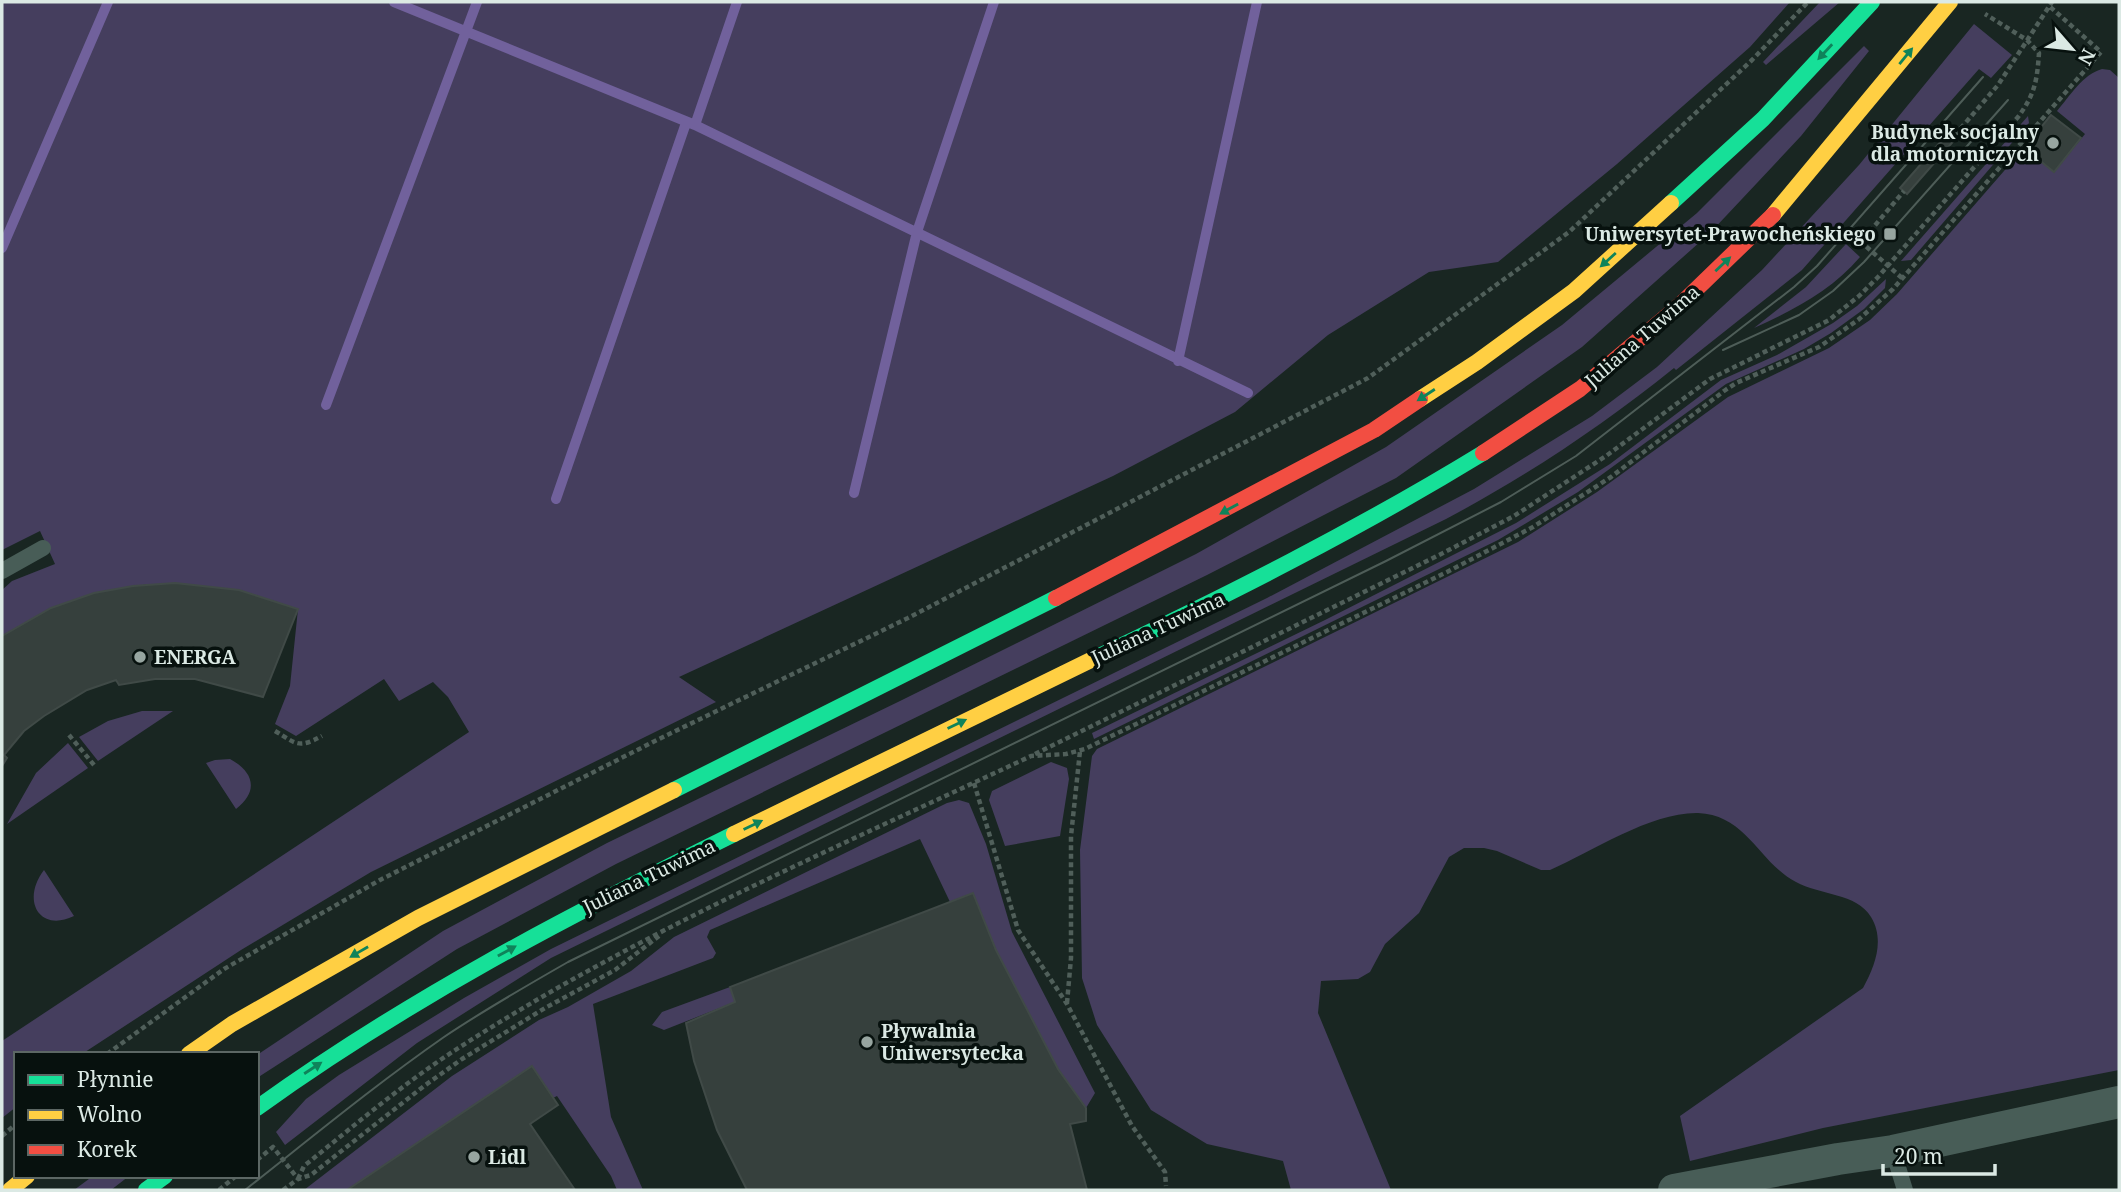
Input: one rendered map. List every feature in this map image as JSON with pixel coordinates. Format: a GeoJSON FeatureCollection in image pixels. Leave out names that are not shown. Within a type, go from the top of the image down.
{"type":"FeatureCollection","features":[{"type":"Feature","properties":{"kind":"main road"},"geometry":{"type":"LineString","coordinates":[[192,1052],[232,1024],[418,918],[1030,612],[1374,430],[1477,362],[1574,291],[1763,119],[1872,2]]}},
{"type":"Feature","properties":{"kind":"main road","name":"Juliana Tuwima"},"geometry":{"type":"LineString","coordinates":[[259,1107],[416,1002],[586,906],[1060,674],[1230,594],[1397,504],[1482,454],[1580,389],[1681,304],[1764,225],[1951,2]]}},
{"type":"Feature","properties":{"kind":"main road"},"geometry":{"type":"LineString","coordinates":[[10,1190],[25,1178]]}},
{"type":"Feature","properties":{"kind":"main road"},"geometry":{"type":"LineString","coordinates":[[146,1190],[162,1178]]}},
{"type":"Feature","properties":{"kind":"street"},"geometry":{"type":"LineString","coordinates":[[1683,1189],[1893,1151],[2119,1102]]}},
{"type":"Feature","properties":{"kind":"lane"},"geometry":{"type":"LineString","coordinates":[[2,571],[43,548]]}},
{"type":"Feature","properties":{"kind":"lane"},"geometry":{"type":"LineString","coordinates":[[1893,1151],[1905,1190]]}},
{"type":"Feature","properties":{"kind":"path"},"geometry":{"type":"LineString","coordinates":[[110,1052],[224,969],[380,880],[657,740],[920,612],[1368,378],[1569,232],[1752,60],[1808,2]]}},
{"type":"Feature","properties":{"kind":"path"},"geometry":{"type":"LineString","coordinates":[[1031,756],[1080,751],[1447,572],[1532,527],[1611,477],[1730,387],[1837,335],[1870,311],[1902,278],[2101,51],[2050,4],[1998,85],[1955,135]]}},
{"type":"Feature","properties":{"kind":"path"},"geometry":{"type":"LineString","coordinates":[[298,1179],[304,1166],[423,1072],[566,982],[668,929],[1031,756],[1514,516],[1606,456],[1710,379],[1829,320],[1859,296],[1888,266],[2018,117],[2029,100],[2037,84],[2039,53],[2027,40],[1983,13]]}},
{"type":"Feature","properties":{"kind":"path"},"geometry":{"type":"LineString","coordinates":[[1902,278],[1861,242],[1904,191]]}},
{"type":"Feature","properties":{"kind":"path"},"geometry":{"type":"LineString","coordinates":[[275,731],[296,743],[306,745],[322,736]]}},
{"type":"Feature","properties":{"kind":"path"},"geometry":{"type":"LineString","coordinates":[[69,735],[94,765]]}},
{"type":"Feature","properties":{"kind":"path"},"geometry":{"type":"LineString","coordinates":[[1067,1004],[1071,836],[1080,751]]}},
{"type":"Feature","properties":{"kind":"path"},"geometry":{"type":"LineString","coordinates":[[974,783],[1018,930],[1067,1004],[1132,1126],[1165,1172],[1166,1186]]}},
{"type":"Feature","properties":{"kind":"path"},"geometry":{"type":"LineString","coordinates":[[284,1190],[298,1179],[311,1175],[462,1059],[545,1008],[615,970],[668,929]]}},
{"type":"Feature","properties":{"kind":"path"},"geometry":{"type":"LineString","coordinates":[[259,1158],[273,1147],[298,1179]]}},
{"type":"Feature","properties":{"kind":"path"},"geometry":{"type":"LineString","coordinates":[[219,1190],[234,1178]]}},
{"type":"Feature","properties":{"kind":"shaded area"},"geometry":{"type":"Polygon","coordinates":[[[2,2],[1790,2],[1750,47],[1617,164],[1498,262],[1429,272],[1328,335],[1235,412],[1113,476],[679,677],[716,702],[371,872],[241,950],[85,1052],[14,1052],[14,1109],[2,1118],[2,1041],[469,732],[448,697],[433,682],[399,701],[384,679],[296,736],[275,724],[290,686],[298,609],[219,588],[182,584],[111,590],[39,615],[2,636],[2,590],[12,581],[55,564],[40,531],[2,550],[2,2]]]}},
{"type":"Feature","properties":{"kind":"shaded area"},"geometry":{"type":"Polygon","coordinates":[[[1820,2],[1840,2],[1766,65],[1763,62],[1820,2]]]}},
{"type":"Feature","properties":{"kind":"shaded area"},"geometry":{"type":"Polygon","coordinates":[[[1974,24],[2012,55],[1991,78],[1979,69],[1802,270],[1676,370],[1674,368],[1563,449],[1446,519],[551,958],[417,1043],[285,1145],[276,1132],[306,1099],[339,1075],[464,998],[551,949],[1267,598],[1474,489],[1592,416],[1657,367],[1762,270],[1859,165],[1974,24]]]}},
{"type":"Feature","properties":{"kind":"shaded area"},"geometry":{"type":"Polygon","coordinates":[[[1864,46],[1869,51],[1801,136],[1710,233],[1582,347],[1396,478],[1207,575],[616,864],[457,949],[259,1077],[259,1054],[443,931],[607,843],[1196,554],[1386,447],[1562,325],[1697,213],[1864,46]]]}},
{"type":"Feature","properties":{"kind":"shaded area"},"geometry":{"type":"Polygon","coordinates":[[[2102,69],[2110,70],[2119,78],[2119,1070],[1823,1128],[1690,1161],[1680,1116],[1863,988],[1878,944],[1871,917],[1857,903],[1796,882],[1783,874],[1729,822],[1698,813],[1680,814],[1642,826],[1550,870],[1541,870],[1497,851],[1464,848],[1449,857],[1419,913],[1385,944],[1370,972],[1358,979],[1321,981],[1318,1013],[1391,1190],[1291,1190],[1283,1161],[1207,1144],[1151,1110],[1097,1025],[1082,978],[1080,850],[1092,756],[1097,749],[1518,542],[1597,492],[1728,397],[1829,348],[1870,320],[1897,294],[2024,148],[2054,172],[2085,134],[2057,111],[2083,81],[2102,69]]]}},
{"type":"Feature","properties":{"kind":"shaded area"},"geometry":{"type":"Polygon","coordinates":[[[2028,116],[2029,123],[1911,260],[1901,261],[2028,116]]]}},
{"type":"Feature","properties":{"kind":"shaded area"},"geometry":{"type":"Polygon","coordinates":[[[1846,244],[1860,257],[1849,269],[1812,298],[1754,328],[1806,287],[1846,244]]]}},
{"type":"Feature","properties":{"kind":"shaded area"},"geometry":{"type":"Polygon","coordinates":[[[1886,279],[1885,288],[1864,309],[1831,333],[1804,349],[1726,384],[1578,492],[1498,540],[1094,739],[1092,733],[1325,620],[1516,523],[1610,464],[1721,380],[1777,355],[1833,323],[1857,306],[1886,279]]]}},
{"type":"Feature","properties":{"kind":"shaded area"},"geometry":{"type":"Polygon","coordinates":[[[142,711],[173,711],[98,761],[79,737],[108,721],[142,711]]]}},
{"type":"Feature","properties":{"kind":"shaded area"},"geometry":{"type":"Polygon","coordinates":[[[68,743],[88,768],[7,824],[36,773],[68,743]]]}},
{"type":"Feature","properties":{"kind":"shaded area"},"geometry":{"type":"Polygon","coordinates":[[[230,759],[244,770],[251,782],[248,795],[236,809],[206,763],[230,759]]]}},
{"type":"Feature","properties":{"kind":"shaded area"},"geometry":{"type":"Polygon","coordinates":[[[1051,762],[1067,768],[1069,779],[1060,836],[1005,846],[989,800],[992,791],[1051,762]]]}},
{"type":"Feature","properties":{"kind":"shaded area"},"geometry":{"type":"Polygon","coordinates":[[[959,800],[969,803],[986,844],[1012,932],[1095,1093],[1086,1108],[1058,1069],[996,950],[973,893],[950,902],[920,839],[710,930],[707,937],[716,953],[713,958],[593,1004],[611,1117],[643,1190],[617,1190],[611,1176],[557,1096],[553,1098],[532,1066],[347,1190],[304,1190],[452,1076],[539,1020],[568,1007],[631,971],[674,937],[947,803],[959,800]]]}},
{"type":"Feature","properties":{"kind":"shaded area"},"geometry":{"type":"Polygon","coordinates":[[[44,870],[74,916],[51,920],[37,911],[34,892],[44,870]]]}},
{"type":"Feature","properties":{"kind":"shaded area"},"geometry":{"type":"Polygon","coordinates":[[[730,987],[735,1002],[664,1030],[652,1025],[662,1012],[730,987]]]}},
{"type":"Feature","properties":{"kind":"shaded area"},"geometry":{"type":"Polygon","coordinates":[[[90,1178],[126,1178],[111,1190],[74,1190],[90,1178]]]}},
{"type":"Feature","properties":{"kind":"building","name":"Budynek socjalny dla motorniczych"},"geometry":{"type":"Polygon","coordinates":[[[2051,115],[2081,138],[2054,172],[2024,148],[2051,115]]]}},
{"type":"Feature","properties":{"kind":"building"},"geometry":{"type":"Polygon","coordinates":[[[1950,131],[1957,137],[1907,194],[1900,188],[1950,131]]]}},
{"type":"Feature","properties":{"kind":"building","name":"ENERGA"},"geometry":{"type":"Polygon","coordinates":[[[175,583],[239,590],[298,609],[263,697],[195,679],[155,679],[119,685],[116,680],[87,690],[24,731],[4,755],[7,758],[2,766],[2,636],[51,608],[94,593],[133,586],[175,583]]]}},
{"type":"Feature","properties":{"kind":"building","name":"Pływalnia Uniwersytecka"},"geometry":{"type":"Polygon","coordinates":[[[973,893],[996,950],[1058,1069],[1086,1108],[1086,1121],[1070,1124],[1087,1190],[747,1190],[717,1130],[694,1061],[686,1023],[735,1002],[730,987],[973,893]]]}},
{"type":"Feature","properties":{"kind":"building","name":"Lidl"},"geometry":{"type":"Polygon","coordinates":[[[532,1066],[558,1105],[530,1124],[575,1190],[347,1190],[532,1066]]]}},
{"type":"Feature","properties":{"kind":"waterway"},"geometry":{"type":"LineString","coordinates":[[2,248],[108,2]]}},
{"type":"Feature","properties":{"kind":"waterway"},"geometry":{"type":"LineString","coordinates":[[394,2],[695,125],[1248,393]]}},
{"type":"Feature","properties":{"kind":"waterway"},"geometry":{"type":"LineString","coordinates":[[326,405],[477,2]]}},
{"type":"Feature","properties":{"kind":"waterway"},"geometry":{"type":"LineString","coordinates":[[695,125],[737,2]]}},
{"type":"Feature","properties":{"kind":"waterway"},"geometry":{"type":"LineString","coordinates":[[854,493],[917,232],[994,2]]}},
{"type":"Feature","properties":{"kind":"waterway"},"geometry":{"type":"LineString","coordinates":[[1178,361],[1257,2]]}},
{"type":"Feature","properties":{"kind":"waterway"},"geometry":{"type":"LineString","coordinates":[[556,499],[686,123]]}},
{"type":"Feature","properties":{"kind":"tram line"},"geometry":{"type":"LineString","coordinates":[[245,1190],[444,1037],[568,962],[1386,561],[1501,502],[1576,456],[1794,287],[1817,266],[1983,77]]}},
{"type":"Feature","properties":{"kind":"tram line"},"geometry":{"type":"LineString","coordinates":[[1723,350],[1799,315],[1833,291],[1864,262],[2008,100]]}},
{"type":"Feature","properties":{"kind":"traffic: fast"},"geometry":{"type":"LineString","coordinates":[[1671,203],[1763,119],[1872,2]]}},
{"type":"Feature","properties":{"kind":"traffic: fast"},"geometry":{"type":"LineString","coordinates":[[1093,659],[1291,561],[1388,509],[1483,453]]}},
{"type":"Feature","properties":{"kind":"traffic: fast"},"geometry":{"type":"LineString","coordinates":[[674,790],[1056,598]]}},
{"type":"Feature","properties":{"kind":"traffic: fast"},"geometry":{"type":"LineString","coordinates":[[259,1107],[372,1031],[490,961],[734,834]]}},
{"type":"Feature","properties":{"kind":"traffic: fast"},"geometry":{"type":"LineString","coordinates":[[146,1190],[162,1178]]}},
{"type":"Feature","properties":{"kind":"traffic: slow"},"geometry":{"type":"LineString","coordinates":[[1773,215],[1950,2]]}},
{"type":"Feature","properties":{"kind":"traffic: slow"},"geometry":{"type":"LineString","coordinates":[[1420,399],[1477,362],[1574,291],[1671,203]]}},
{"type":"Feature","properties":{"kind":"traffic: slow"},"geometry":{"type":"LineString","coordinates":[[734,834],[1093,659]]}},
{"type":"Feature","properties":{"kind":"traffic: slow"},"geometry":{"type":"LineString","coordinates":[[192,1052],[232,1024],[418,918],[674,790]]}},
{"type":"Feature","properties":{"kind":"traffic: slow"},"geometry":{"type":"LineString","coordinates":[[10,1190],[25,1178]]}},
{"type":"Feature","properties":{"kind":"traffic: jam"},"geometry":{"type":"LineString","coordinates":[[1483,453],[1580,389],[1681,304],[1773,215]]}},
{"type":"Feature","properties":{"kind":"traffic: jam"},"geometry":{"type":"LineString","coordinates":[[1056,598],[1374,430],[1420,399]]}},
{"type":"Feature","properties":{"kind":"place","name":"Budynek socjalny dla motorniczych"},"geometry":{"type":"Point","coordinates":[2053,143]}},
{"type":"Feature","properties":{"kind":"place","name":"Uniwersytet-Prawocheńskiego"},"geometry":{"type":"Point","coordinates":[1890,234]}},
{"type":"Feature","properties":{"kind":"place","name":"ENERGA"},"geometry":{"type":"Point","coordinates":[140,657]}},
{"type":"Feature","properties":{"kind":"place","name":"Pływalnia Uniwersytecka"},"geometry":{"type":"Point","coordinates":[867,1042]}},
{"type":"Feature","properties":{"kind":"place","name":"Lidl"},"geometry":{"type":"Point","coordinates":[474,1157]}}]}
